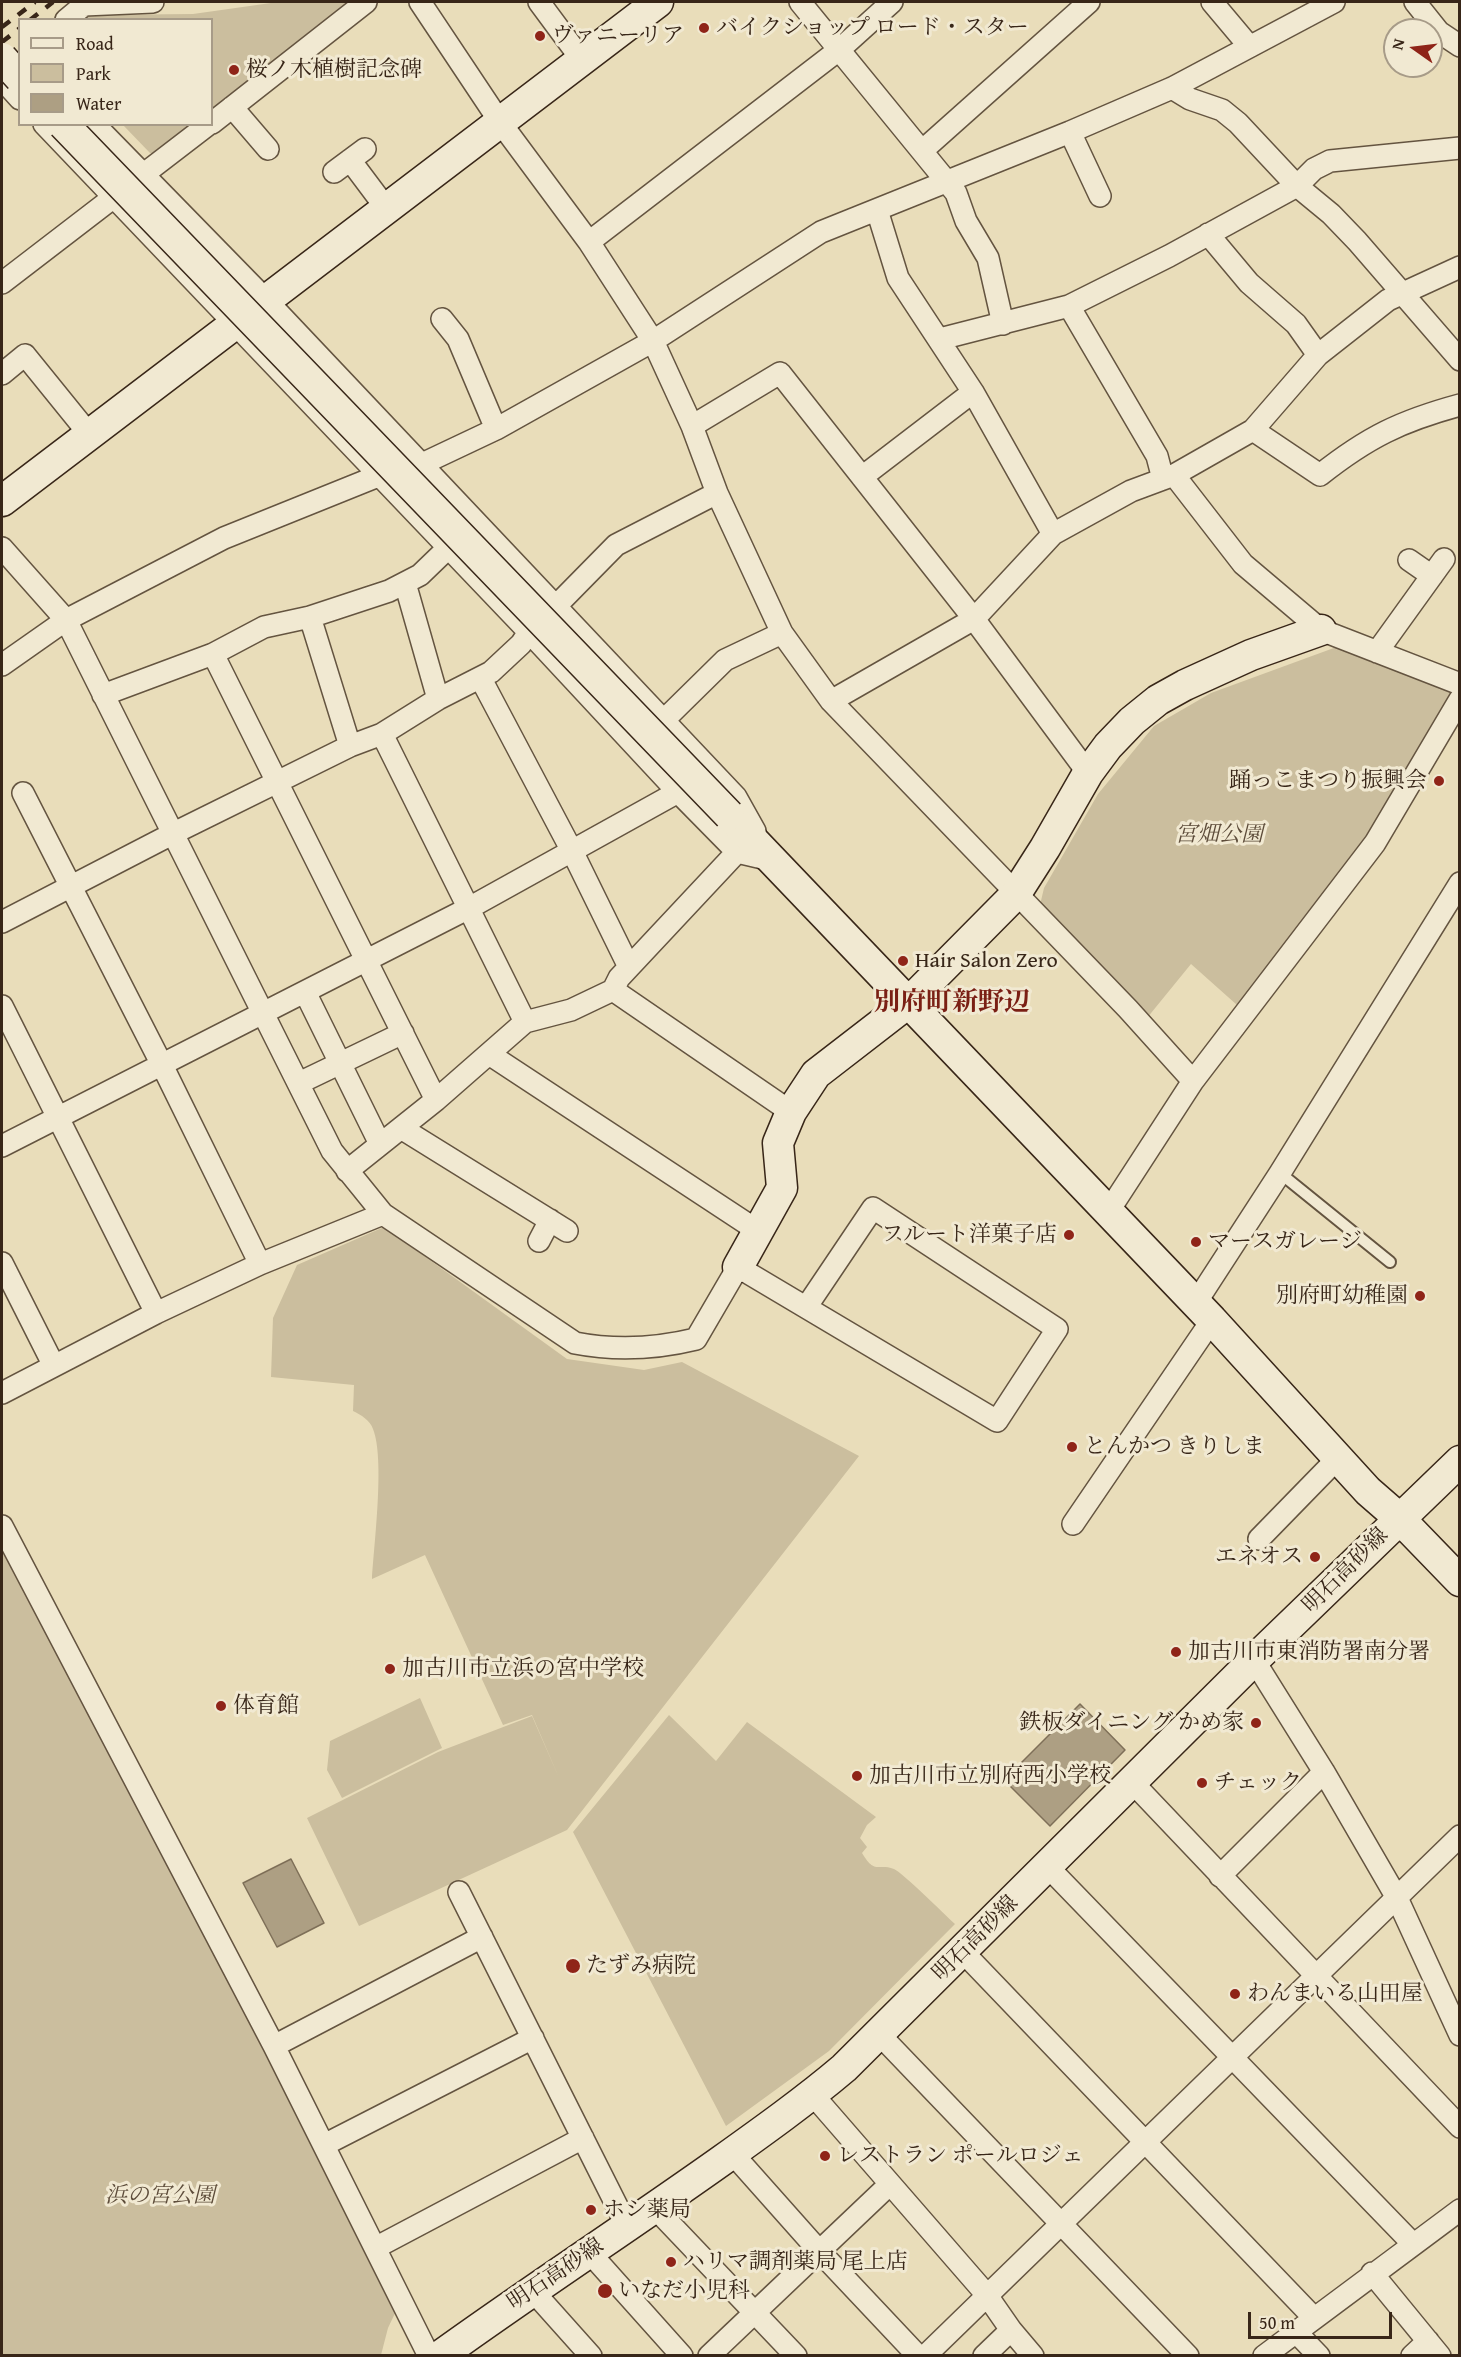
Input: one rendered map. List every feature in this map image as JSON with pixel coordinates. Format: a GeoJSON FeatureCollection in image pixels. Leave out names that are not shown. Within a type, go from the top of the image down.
{"type":"FeatureCollection","features":[{"type":"Feature","properties":{"kind":"street"},"geometry":{"type":"LineString","coordinates":[[68,18],[84,5],[153,2]]}},
{"type":"Feature","properties":{"kind":"street"},"geometry":{"type":"LineString","coordinates":[[213,122],[366,2]]}},
{"type":"Feature","properties":{"kind":"street"},"geometry":{"type":"LineString","coordinates":[[420,2],[500,122],[589,242],[653,341],[692,426],[717,493],[782,633],[831,701],[1015,895],[1128,1009],[1193,1081]]}},
{"type":"Feature","properties":{"kind":"street"},"geometry":{"type":"LineString","coordinates":[[539,2],[582,60]]}},
{"type":"Feature","properties":{"kind":"street"},"geometry":{"type":"LineString","coordinates":[[2,501],[658,2]]}},
{"type":"Feature","properties":{"kind":"street"},"geometry":{"type":"LineString","coordinates":[[800,2],[947,180],[988,258],[1003,324]]}},
{"type":"Feature","properties":{"kind":"street"},"geometry":{"type":"LineString","coordinates":[[589,242],[840,49],[892,2]]}},
{"type":"Feature","properties":{"kind":"street"},"geometry":{"type":"LineString","coordinates":[[922,150],[1089,2]]}},
{"type":"Feature","properties":{"kind":"street"},"geometry":{"type":"LineString","coordinates":[[1212,2],[1249,46]]}},
{"type":"Feature","properties":{"kind":"street"},"geometry":{"type":"LineString","coordinates":[[422,464],[496,429],[653,341],[821,232],[1070,132],[1172,87],[1334,2]]}},
{"type":"Feature","properties":{"kind":"street"},"geometry":{"type":"LineString","coordinates":[[1415,2],[1439,32],[1460,46]]}},
{"type":"Feature","properties":{"kind":"street"},"geometry":{"type":"LineString","coordinates":[[2,69],[18,57]]}},
{"type":"Feature","properties":{"kind":"street"},"geometry":{"type":"LineString","coordinates":[[2,58],[18,76]]}},
{"type":"Feature","properties":{"kind":"street"},"geometry":{"type":"LineString","coordinates":[[2,79],[18,97]]}},
{"type":"Feature","properties":{"kind":"street"},"geometry":{"type":"LineString","coordinates":[[1172,87],[1190,99],[1222,110],[1238,123],[1297,186],[1331,214],[1403,292],[1460,360]]}},
{"type":"Feature","properties":{"kind":"street"},"geometry":{"type":"LineString","coordinates":[[232,107],[268,149]]}},
{"type":"Feature","properties":{"kind":"street"},"geometry":{"type":"LineString","coordinates":[[46,126],[737,852],[771,860]]}},
{"type":"Feature","properties":{"kind":"street"},"geometry":{"type":"LineString","coordinates":[[65,126],[729,815],[1203,1312],[1337,1458],[1460,1581]]}},
{"type":"Feature","properties":{"kind":"street"},"geometry":{"type":"LineString","coordinates":[[96,126],[267,301],[736,797],[771,860]]}},
{"type":"Feature","properties":{"kind":"street"},"geometry":{"type":"LineString","coordinates":[[2,283],[207,126]]}},
{"type":"Feature","properties":{"kind":"street"},"geometry":{"type":"LineString","coordinates":[[1070,132],[1100,196]]}},
{"type":"Feature","properties":{"kind":"street"},"geometry":{"type":"LineString","coordinates":[[940,339],[1069,306],[1297,186],[1314,169],[1330,161],[1460,148]]}},
{"type":"Feature","properties":{"kind":"street"},"geometry":{"type":"LineString","coordinates":[[350,160],[386,208]]}},
{"type":"Feature","properties":{"kind":"street"},"geometry":{"type":"LineString","coordinates":[[877,210],[898,278],[973,392],[1053,534]]}},
{"type":"Feature","properties":{"kind":"street"},"geometry":{"type":"LineString","coordinates":[[1208,234],[1249,283],[1296,324],[1318,355]]}},
{"type":"Feature","properties":{"kind":"street"},"geometry":{"type":"LineString","coordinates":[[831,701],[974,619],[1053,534],[1131,491],[1168,477],[1253,430],[1318,355],[1388,300],[1460,267]]}},
{"type":"Feature","properties":{"kind":"street"},"geometry":{"type":"LineString","coordinates":[[1069,306],[1168,477],[1243,564],[1321,630],[1460,684]]}},
{"type":"Feature","properties":{"kind":"street"},"geometry":{"type":"LineString","coordinates":[[442,319],[458,339],[496,429]]}},
{"type":"Feature","properties":{"kind":"street"},"geometry":{"type":"LineString","coordinates":[[2,374],[25,355],[89,434]]}},
{"type":"Feature","properties":{"kind":"street"},"geometry":{"type":"LineString","coordinates":[[692,426],[780,373],[974,619],[1088,773]]}},
{"type":"Feature","properties":{"kind":"street"},"geometry":{"type":"LineString","coordinates":[[862,477],[973,392]]}},
{"type":"Feature","properties":{"kind":"street"},"geometry":{"type":"LineString","coordinates":[[1253,430],[1320,475],[1353,449],[1378,434],[1428,413],[1460,405]]}},
{"type":"Feature","properties":{"kind":"street"},"geometry":{"type":"LineString","coordinates":[[2,665],[66,620],[224,538],[378,476]]}},
{"type":"Feature","properties":{"kind":"street"},"geometry":{"type":"LineString","coordinates":[[556,606],[616,545],[717,493]]}},
{"type":"Feature","properties":{"kind":"street"},"geometry":{"type":"LineString","coordinates":[[2,548],[66,620],[332,1151],[347,1171],[383,1214],[575,1343],[606,1349],[663,1347],[696,1339],[782,1188],[778,1143],[791,1112],[816,1074],[908,1003],[1015,895],[1046,848],[1088,773],[1108,746],[1132,721],[1158,700],[1217,670],[1321,630]]}},
{"type":"Feature","properties":{"kind":"street"},"geometry":{"type":"LineString","coordinates":[[103,694],[213,654],[264,627],[310,617],[405,583],[420,575],[448,548]]}},
{"type":"Feature","properties":{"kind":"street"},"geometry":{"type":"LineString","coordinates":[[1377,652],[1438,567],[1409,560]]}},
{"type":"Feature","properties":{"kind":"street"},"geometry":{"type":"LineString","coordinates":[[405,583],[438,699]]}},
{"type":"Feature","properties":{"kind":"street"},"geometry":{"type":"LineString","coordinates":[[310,617],[351,746]]}},
{"type":"Feature","properties":{"kind":"street"},"geometry":{"type":"LineString","coordinates":[[2,922],[276,782],[351,746],[382,734],[438,699],[481,679],[521,644],[529,632]]}},
{"type":"Feature","properties":{"kind":"street"},"geometry":{"type":"LineString","coordinates":[[664,720],[725,660],[782,633]]}},
{"type":"Feature","properties":{"kind":"street"},"geometry":{"type":"LineString","coordinates":[[213,654],[436,1100]]}},
{"type":"Feature","properties":{"kind":"street"},"geometry":{"type":"LineString","coordinates":[[481,679],[573,853],[629,967]]}},
{"type":"Feature","properties":{"kind":"street"},"geometry":{"type":"LineString","coordinates":[[1108,1212],[1193,1081],[1375,843],[1460,699]]}},
{"type":"Feature","properties":{"kind":"street"},"geometry":{"type":"LineString","coordinates":[[382,734],[525,1022]]}},
{"type":"Feature","properties":{"kind":"street"},"geometry":{"type":"LineString","coordinates":[[2,1146],[58,1115],[470,908],[573,853],[678,792]]}},
{"type":"Feature","properties":{"kind":"street"},"geometry":{"type":"LineString","coordinates":[[23,793],[161,1063],[260,1264]]}},
{"type":"Feature","properties":{"kind":"street"},"geometry":{"type":"LineString","coordinates":[[347,1171],[436,1100],[525,1022],[571,1010],[613,990],[619,978],[737,852]]}},
{"type":"Feature","properties":{"kind":"street"},"geometry":{"type":"LineString","coordinates":[[1073,1524],[1108,1487],[1280,1173],[1460,883]]}},
{"type":"Feature","properties":{"kind":"street"},"geometry":{"type":"LineString","coordinates":[[613,990],[791,1112]]}},
{"type":"Feature","properties":{"kind":"street"},"geometry":{"type":"LineString","coordinates":[[305,992],[380,1144]]}},
{"type":"Feature","properties":{"kind":"street"},"geometry":{"type":"LineString","coordinates":[[2,1005],[156,1313]]}},
{"type":"Feature","properties":{"kind":"street"},"geometry":{"type":"LineString","coordinates":[[299,1083],[403,1033]]}},
{"type":"Feature","properties":{"kind":"street"},"geometry":{"type":"LineString","coordinates":[[489,1054],[758,1231]]}},
{"type":"Feature","properties":{"kind":"street"},"geometry":{"type":"LineString","coordinates":[[400,1128],[559,1225],[539,1241]]}},
{"type":"Feature","properties":{"kind":"street"},"geometry":{"type":"LineString","coordinates":[[738,1267],[997,1421],[1057,1329],[873,1208],[807,1306]]}},
{"type":"Feature","properties":{"kind":"street"},"geometry":{"type":"LineString","coordinates":[[2,1393],[156,1313],[260,1264],[383,1214]]}},
{"type":"Feature","properties":{"kind":"street"},"geometry":{"type":"LineString","coordinates":[[2,1263],[54,1366]]}},
{"type":"Feature","properties":{"kind":"street"},"geometry":{"type":"LineString","coordinates":[[1259,1539],[1337,1458]]}},
{"type":"Feature","properties":{"kind":"street","name":"明石高砂線"},"geometry":{"type":"LineString","coordinates":[[440,2355],[532,2290],[628,2228],[813,2095],[879,2034],[1254,1660],[1460,1461]]}},
{"type":"Feature","properties":{"kind":"street"},"geometry":{"type":"LineString","coordinates":[[2,1526],[274,2046],[429,2355]]}},
{"type":"Feature","properties":{"kind":"street"},"geometry":{"type":"LineString","coordinates":[[1254,1660],[1324,1772],[1397,1898],[1458,2029]]}},
{"type":"Feature","properties":{"kind":"street"},"geometry":{"type":"LineString","coordinates":[[1220,1876],[1324,1772]]}},
{"type":"Feature","properties":{"kind":"street"},"geometry":{"type":"LineString","coordinates":[[1132,1782],[1460,2127]]}},
{"type":"Feature","properties":{"kind":"street"},"geometry":{"type":"LineString","coordinates":[[925,2355],[1145,2139],[1460,1836]]}},
{"type":"Feature","properties":{"kind":"street"},"geometry":{"type":"LineString","coordinates":[[1048,1867],[1413,2244]]}},
{"type":"Feature","properties":{"kind":"street"},"geometry":{"type":"LineString","coordinates":[[459,1892],[628,2228]]}},
{"type":"Feature","properties":{"kind":"street"},"geometry":{"type":"LineString","coordinates":[[274,2046],[482,1937]]}},
{"type":"Feature","properties":{"kind":"street"},"geometry":{"type":"LineString","coordinates":[[962,1951],[1145,2139],[1314,2318]]}},
{"type":"Feature","properties":{"kind":"street"},"geometry":{"type":"LineString","coordinates":[[879,2034],[1059,2224],[1188,2355]]}},
{"type":"Feature","properties":{"kind":"street"},"geometry":{"type":"LineString","coordinates":[[324,2145],[533,2038]]}},
{"type":"Feature","properties":{"kind":"street"},"geometry":{"type":"LineString","coordinates":[[813,2095],[888,2185],[986,2295],[1011,2330],[1033,2355]]}},
{"type":"Feature","properties":{"kind":"street"},"geometry":{"type":"LineString","coordinates":[[375,2248],[583,2138]]}},
{"type":"Feature","properties":{"kind":"street"},"geometry":{"type":"LineString","coordinates":[[732,2153],[820,2252],[918,2355]]}},
{"type":"Feature","properties":{"kind":"street"},"geometry":{"type":"LineString","coordinates":[[709,2355],[888,2185]]}},
{"type":"Feature","properties":{"kind":"street"},"geometry":{"type":"LineString","coordinates":[[655,2208],[796,2355]]}},
{"type":"Feature","properties":{"kind":"street"},"geometry":{"type":"LineString","coordinates":[[1264,2355],[1460,2210]]}},
{"type":"Feature","properties":{"kind":"street"},"geometry":{"type":"LineString","coordinates":[[589,2252],[682,2355]]}},
{"type":"Feature","properties":{"kind":"street"},"geometry":{"type":"LineString","coordinates":[[1372,2273],[1434,2348],[1412,2355]]}},
{"type":"Feature","properties":{"kind":"street"},"geometry":{"type":"LineString","coordinates":[[532,2290],[591,2355]]}},
{"type":"Feature","properties":{"kind":"street"},"geometry":{"type":"LineString","coordinates":[[984,2355],[1011,2330]]}},
{"type":"Feature","properties":{"kind":"street"},"geometry":{"type":"LineString","coordinates":[[1296,2332],[1319,2355]]}},
{"type":"Feature","properties":{"kind":"lane"},"geometry":{"type":"LineString","coordinates":[[1280,1173],[1390,1262]]}},
{"type":"Feature","properties":{"kind":"green space"},"geometry":{"type":"Polygon","coordinates":[[[278,2],[358,2],[213,113],[213,18],[85,18],[89,15],[193,14],[278,2]]]}},
{"type":"Feature","properties":{"kind":"green space"},"geometry":{"type":"Polygon","coordinates":[[[124,126],[197,126],[159,154],[150,153],[124,126]]]}},
{"type":"Feature","properties":{"kind":"green space","name":"宮畑公園"},"geometry":{"type":"Polygon","coordinates":[[[1342,645],[1448,687],[1451,697],[1370,837],[1237,1005],[1191,964],[1147,1018],[1040,905],[1044,888],[1098,794],[1154,726],[1211,693],[1342,645]]]}},
{"type":"Feature","properties":{"kind":"green space"},"geometry":{"type":"Polygon","coordinates":[[[384,1227],[567,1359],[644,1370],[682,1362],[859,1456],[567,1830],[359,1926],[307,1818],[438,1752],[532,1716],[560,1780],[532,1715],[503,1725],[425,1555],[372,1579],[378,1502],[378,1460],[372,1426],[365,1418],[353,1411],[354,1385],[271,1377],[273,1318],[297,1265],[384,1227]]]}},
{"type":"Feature","properties":{"kind":"green space","name":"浜の宮公園"},"geometry":{"type":"Polygon","coordinates":[[[2,1541],[397,2309],[388,2328],[381,2355],[2,2355],[2,1541]]]}},
{"type":"Feature","properties":{"kind":"green space"},"geometry":{"type":"Polygon","coordinates":[[[420,1698],[442,1748],[342,1798],[327,1770],[330,1741],[420,1698]]]}},
{"type":"Feature","properties":{"kind":"green space"},"geometry":{"type":"Polygon","coordinates":[[[669,1715],[716,1761],[747,1722],[876,1817],[867,1825],[860,1838],[867,1847],[862,1853],[866,1860],[874,1866],[889,1867],[899,1872],[955,1924],[829,2051],[726,2126],[573,1832],[669,1715]]]}},
{"type":"Feature","properties":{"kind":"water"},"geometry":{"type":"Polygon","coordinates":[[[1080,1704],[1125,1750],[1050,1826],[1004,1780],[1080,1704]]]}},
{"type":"Feature","properties":{"kind":"water"},"geometry":{"type":"Polygon","coordinates":[[[291,1859],[324,1923],[277,1947],[243,1883],[291,1859]]]}},
{"type":"Feature","properties":{"kind":"railway"},"geometry":{"type":"LineString","coordinates":[[2,27],[35,2]]}},
{"type":"Feature","properties":{"kind":"railway"},"geometry":{"type":"LineString","coordinates":[[33,18],[53,2]]}},
{"type":"Feature","properties":{"kind":"railway"},"geometry":{"type":"LineString","coordinates":[[2,42],[18,30]]}},
{"type":"Feature","properties":{"kind":"place","name":"バイクショップ ロード・スター"},"geometry":{"type":"Point","coordinates":[704,28]}},
{"type":"Feature","properties":{"kind":"place","name":"ヴァニーリア"},"geometry":{"type":"Point","coordinates":[540,36]}},
{"type":"Feature","properties":{"kind":"place","name":"桜ノ木植樹記念碑"},"geometry":{"type":"Point","coordinates":[234,70]}},
{"type":"Feature","properties":{"kind":"place","name":"踊っこまつり振興会"},"geometry":{"type":"Point","coordinates":[1439,781]}},
{"type":"Feature","properties":{"kind":"place","name":"Hair Salon Zero"},"geometry":{"type":"Point","coordinates":[903,961]}},
{"type":"Feature","properties":{"kind":"place","name":"フルート洋菓子店"},"geometry":{"type":"Point","coordinates":[1069,1235]}},
{"type":"Feature","properties":{"kind":"place","name":"マースガレージ"},"geometry":{"type":"Point","coordinates":[1196,1242]}},
{"type":"Feature","properties":{"kind":"place","name":"別府町幼稚園"},"geometry":{"type":"Point","coordinates":[1420,1296]}},
{"type":"Feature","properties":{"kind":"place","name":"とんかつ きりしま"},"geometry":{"type":"Point","coordinates":[1072,1447]}},
{"type":"Feature","properties":{"kind":"place","name":"エネオス"},"geometry":{"type":"Point","coordinates":[1315,1557]}},
{"type":"Feature","properties":{"kind":"place","name":"加古川市東消防署南分署"},"geometry":{"type":"Point","coordinates":[1176,1652]}},
{"type":"Feature","properties":{"kind":"place","name":"加古川市立浜の宮中学校"},"geometry":{"type":"Point","coordinates":[390,1669]}},
{"type":"Feature","properties":{"kind":"place","name":"体育館"},"geometry":{"type":"Point","coordinates":[221,1706]}},
{"type":"Feature","properties":{"kind":"place","name":"鉄板ダイニング かめ家"},"geometry":{"type":"Point","coordinates":[1256,1723]}},
{"type":"Feature","properties":{"kind":"place","name":"加古川市立別府西小学校"},"geometry":{"type":"Point","coordinates":[857,1776]}},
{"type":"Feature","properties":{"kind":"place","name":"チェック"},"geometry":{"type":"Point","coordinates":[1202,1783]}},
{"type":"Feature","properties":{"kind":"place","name":"たずみ病院"},"geometry":{"type":"Point","coordinates":[573,1966]}},
{"type":"Feature","properties":{"kind":"place","name":"わんまいる山田屋"},"geometry":{"type":"Point","coordinates":[1235,1994]}},
{"type":"Feature","properties":{"kind":"place","name":"レストラン ポールロジェ"},"geometry":{"type":"Point","coordinates":[825,2156]}},
{"type":"Feature","properties":{"kind":"place","name":"ホシ薬局"},"geometry":{"type":"Point","coordinates":[591,2210]}},
{"type":"Feature","properties":{"kind":"place","name":"ハリマ調剤薬局 尾上店"},"geometry":{"type":"Point","coordinates":[671,2262]}},
{"type":"Feature","properties":{"kind":"place","name":"いなだ小児科"},"geometry":{"type":"Point","coordinates":[605,2291]}},
{"type":"Feature","properties":{"kind":"district","name":"別府町新野辺"},"geometry":{"type":"Point","coordinates":[952,1003]}}]}
